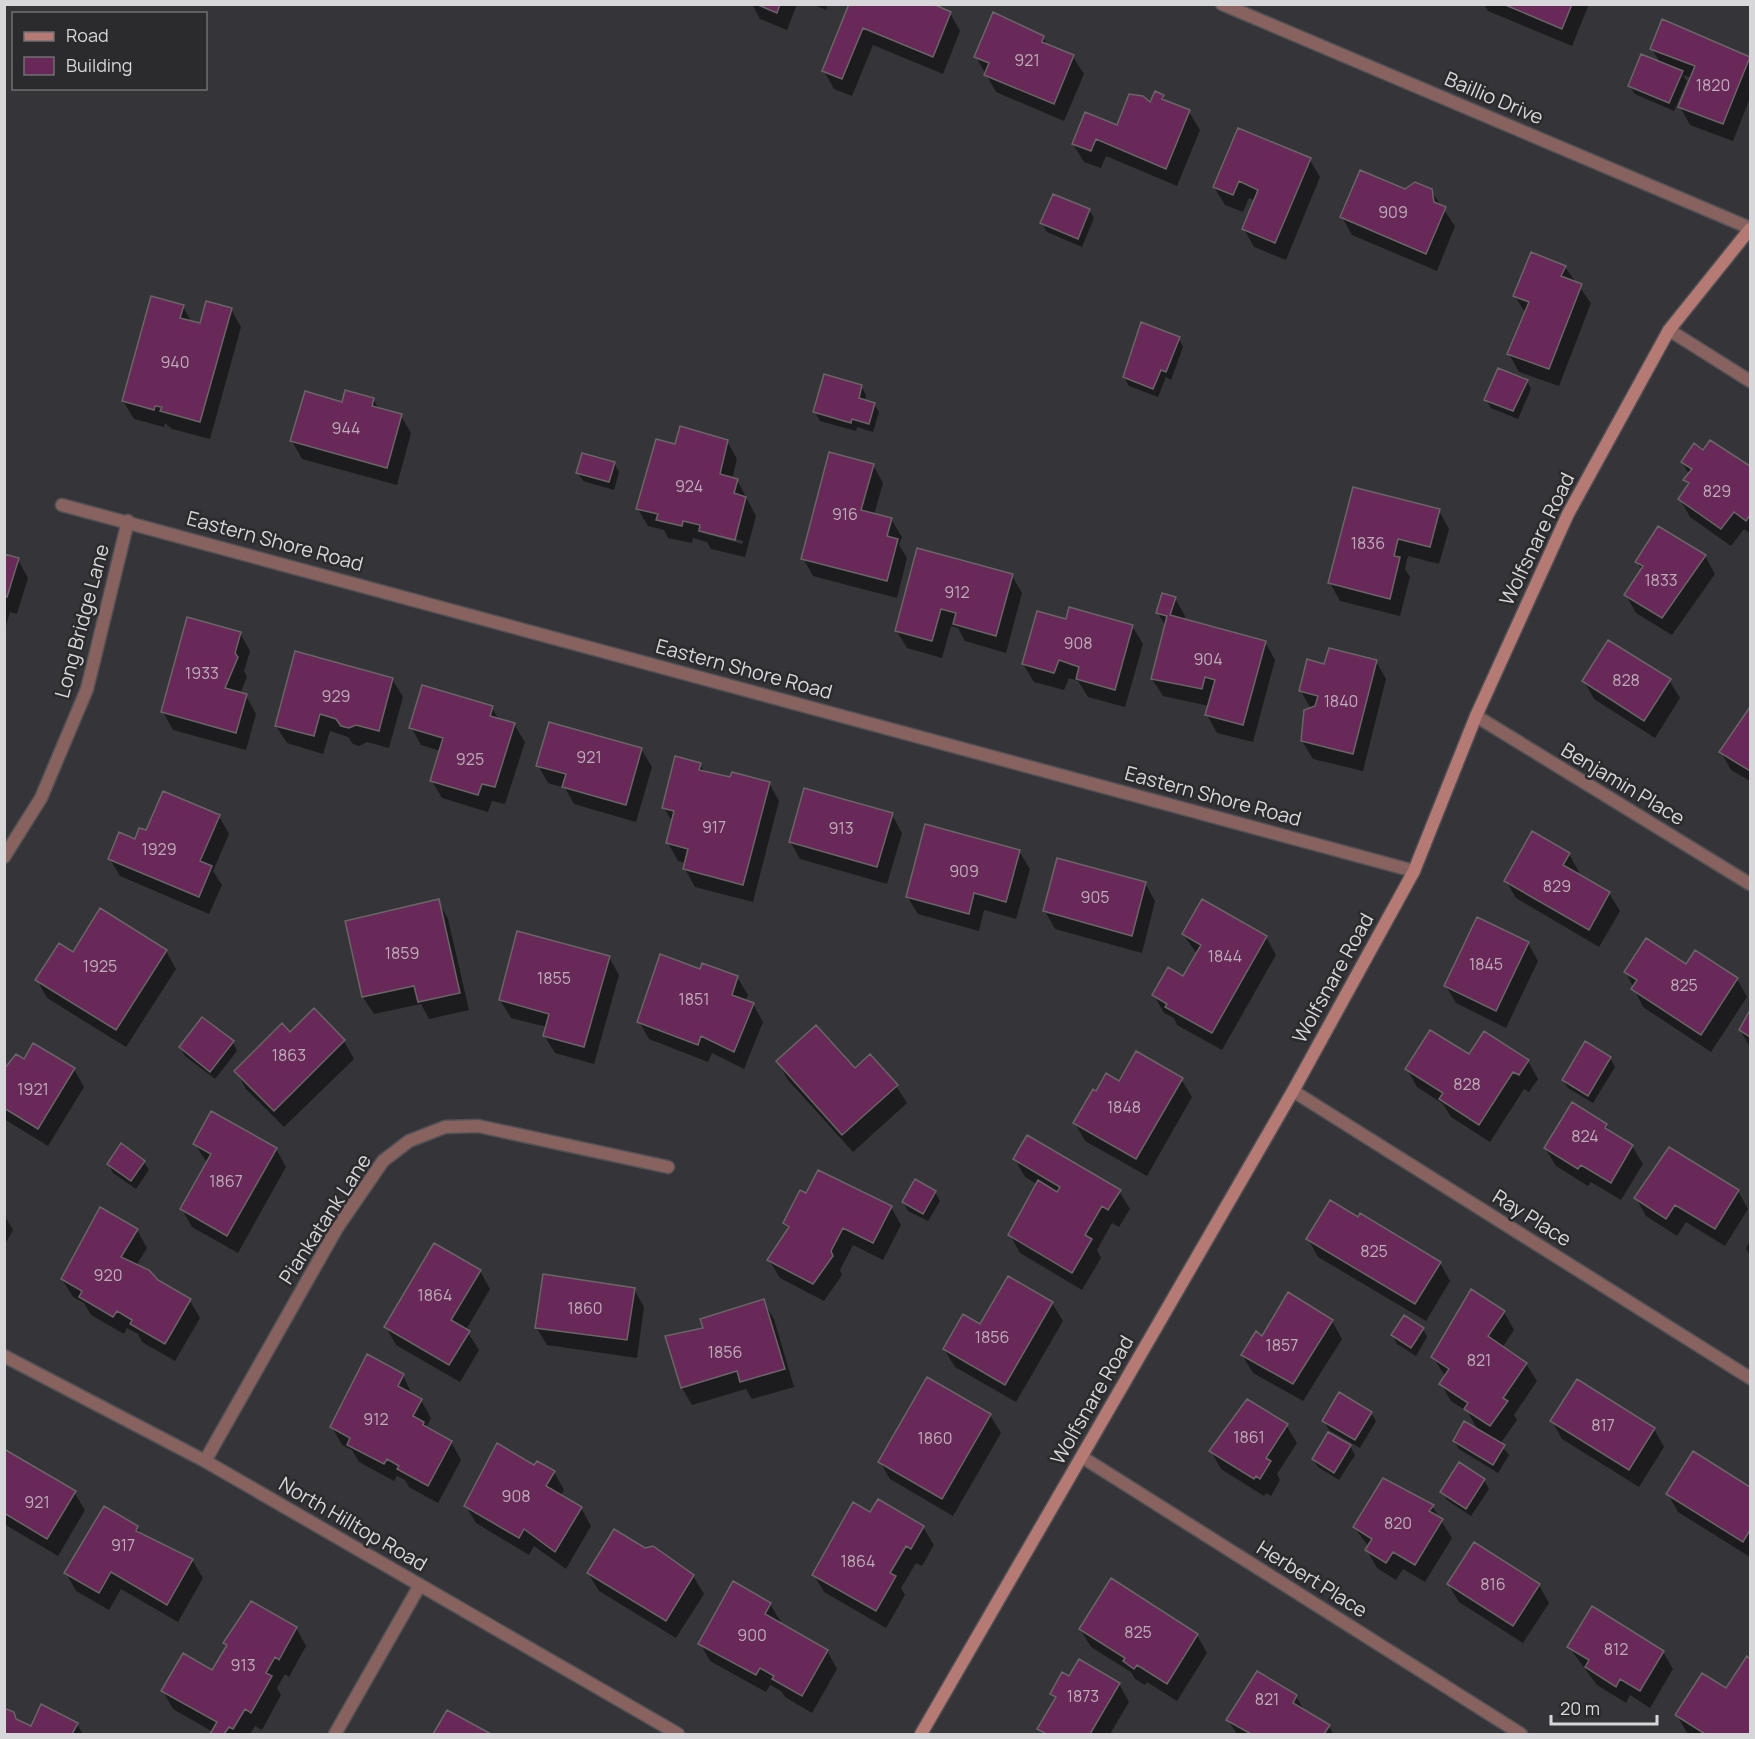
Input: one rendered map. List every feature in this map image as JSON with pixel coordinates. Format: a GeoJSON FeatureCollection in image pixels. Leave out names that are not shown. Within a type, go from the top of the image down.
{"type":"FeatureCollection","features":[{"type":"Feature","properties":{"kind":"street","name":"Baillio Drive"},"geometry":{"type":"LineString","coordinates":[[1222,4],[1750,228]]}},
{"type":"Feature","properties":{"kind":"street","name":"Wolfsnare Road"},"geometry":{"type":"LineString","coordinates":[[921,1734],[1293,1091],[1414,872],[1476,716],[1568,514],[1669,330],[1750,228]]}},
{"type":"Feature","properties":{"kind":"street"},"geometry":{"type":"LineString","coordinates":[[1669,330],[1750,381]]}},
{"type":"Feature","properties":{"kind":"street","name":"Eastern Shore Road"},"geometry":{"type":"LineString","coordinates":[[62,505],[128,521],[1414,872]]}},
{"type":"Feature","properties":{"kind":"street","name":"Long Bridge Lane"},"geometry":{"type":"LineString","coordinates":[[4,857],[40,798],[87,689],[128,521]]}},
{"type":"Feature","properties":{"kind":"street","name":"Benjamin Place"},"geometry":{"type":"LineString","coordinates":[[1476,716],[1750,884]]}},
{"type":"Feature","properties":{"kind":"street","name":"Ray Place"},"geometry":{"type":"LineString","coordinates":[[1293,1091],[1750,1378]]}},
{"type":"Feature","properties":{"kind":"street","name":"Piankatank Lane"},"geometry":{"type":"LineString","coordinates":[[205,1461],[338,1228],[383,1161],[410,1141],[446,1127],[478,1126],[668,1167]]}},
{"type":"Feature","properties":{"kind":"street","name":"North Hilltop Road"},"geometry":{"type":"LineString","coordinates":[[4,1356],[205,1461],[678,1734]]}},
{"type":"Feature","properties":{"kind":"street","name":"Herbert Place"},"geometry":{"type":"LineString","coordinates":[[1082,1457],[1521,1734]]}},
{"type":"Feature","properties":{"kind":"street"},"geometry":{"type":"LineString","coordinates":[[335,1734],[420,1585]]}},
{"type":"Feature","properties":{"kind":"building"},"geometry":{"type":"Polygon","coordinates":[[[756,4],[780,4],[777,13],[756,4]]]}},
{"type":"Feature","properties":{"kind":"building"},"geometry":{"type":"Polygon","coordinates":[[[849,4],[933,4],[951,12],[933,57],[863,28],[842,79],[822,71],[849,4]]]}},
{"type":"Feature","properties":{"kind":"building"},"geometry":{"type":"Polygon","coordinates":[[[1503,4],[1572,4],[1562,29],[1503,4]]]}},
{"type":"Feature","properties":{"kind":"building"},"geometry":{"type":"Polygon","coordinates":[[[993,12],[1044,36],[1042,42],[1074,55],[1054,104],[984,75],[989,63],[974,57],[993,12]]]}},
{"type":"Feature","properties":{"kind":"building"},"geometry":{"type":"Polygon","coordinates":[[[1662,19],[1750,57],[1723,124],[1678,107],[1695,66],[1650,49],[1662,19]]]}},
{"type":"Feature","properties":{"kind":"building"},"geometry":{"type":"Polygon","coordinates":[[[1641,54],[1683,71],[1669,103],[1628,86],[1641,54]]]}},
{"type":"Feature","properties":{"kind":"building"},"geometry":{"type":"Polygon","coordinates":[[[1155,91],[1164,95],[1162,99],[1190,110],[1166,169],[1096,139],[1091,151],[1072,144],[1085,112],[1117,125],[1129,94],[1143,96],[1150,102],[1155,91]]]}},
{"type":"Feature","properties":{"kind":"building"},"geometry":{"type":"Polygon","coordinates":[[[1238,128],[1311,158],[1275,243],[1242,229],[1258,190],[1239,181],[1233,195],[1213,187],[1238,128]]]}},
{"type":"Feature","properties":{"kind":"building"},"geometry":{"type":"Polygon","coordinates":[[[1360,170],[1405,189],[1415,182],[1432,189],[1434,202],[1446,207],[1426,254],[1340,217],[1360,170]]]}},
{"type":"Feature","properties":{"kind":"building"},"geometry":{"type":"Polygon","coordinates":[[[1053,194],[1090,209],[1078,239],[1040,223],[1053,194]]]}},
{"type":"Feature","properties":{"kind":"building"},"geometry":{"type":"Polygon","coordinates":[[[1531,252],[1566,266],[1561,276],[1582,284],[1549,369],[1507,354],[1529,302],[1513,296],[1531,252]]]}},
{"type":"Feature","properties":{"kind":"building"},"geometry":{"type":"Polygon","coordinates":[[[151,296],[184,305],[180,318],[200,323],[206,301],[232,308],[200,422],[160,411],[162,407],[155,406],[154,410],[122,401],[151,296]]]}},
{"type":"Feature","properties":{"kind":"building"},"geometry":{"type":"Polygon","coordinates":[[[1141,322],[1180,337],[1166,372],[1161,370],[1153,389],[1123,377],[1141,322]]]}},
{"type":"Feature","properties":{"kind":"building"},"geometry":{"type":"Polygon","coordinates":[[[1498,368],[1528,380],[1513,411],[1484,400],[1498,368]]]}},
{"type":"Feature","properties":{"kind":"building"},"geometry":{"type":"Polygon","coordinates":[[[824,374],[862,385],[859,398],[875,403],[869,424],[852,419],[851,423],[813,412],[824,374]]]}},
{"type":"Feature","properties":{"kind":"building"},"geometry":{"type":"Polygon","coordinates":[[[345,390],[374,398],[372,406],[402,414],[387,468],[290,441],[305,391],[342,402],[345,390]]]}},
{"type":"Feature","properties":{"kind":"building"},"geometry":{"type":"Polygon","coordinates":[[[680,426],[728,440],[720,474],[738,479],[734,493],[746,497],[735,540],[699,531],[700,525],[683,521],[682,526],[656,520],[658,514],[636,509],[656,439],[675,444],[680,426]]]}},
{"type":"Feature","properties":{"kind":"building"},"geometry":{"type":"Polygon","coordinates":[[[1710,440],[1750,466],[1750,515],[1746,521],[1734,512],[1721,529],[1678,499],[1689,483],[1683,480],[1692,469],[1681,462],[1694,443],[1703,450],[1710,440]]]}},
{"type":"Feature","properties":{"kind":"building"},"geometry":{"type":"Polygon","coordinates":[[[829,452],[874,464],[861,510],[892,518],[887,536],[898,539],[887,581],[801,559],[829,452]]]}},
{"type":"Feature","properties":{"kind":"building"},"geometry":{"type":"Polygon","coordinates":[[[582,453],[615,462],[609,482],[576,473],[582,453]]]}},
{"type":"Feature","properties":{"kind":"building"},"geometry":{"type":"Polygon","coordinates":[[[1353,487],[1440,509],[1430,547],[1398,539],[1394,556],[1400,557],[1390,599],[1328,583],[1353,487]]]}},
{"type":"Feature","properties":{"kind":"building"},"geometry":{"type":"Polygon","coordinates":[[[1658,526],[1706,555],[1662,618],[1624,595],[1643,566],[1635,562],[1658,526]]]}},
{"type":"Feature","properties":{"kind":"building"},"geometry":{"type":"Polygon","coordinates":[[[917,548],[1013,574],[996,636],[953,624],[956,613],[941,609],[932,641],[895,631],[917,548]]]}},
{"type":"Feature","properties":{"kind":"building"},"geometry":{"type":"Polygon","coordinates":[[[4,554],[19,558],[7,597],[4,597],[4,554]]]}},
{"type":"Feature","properties":{"kind":"building"},"geometry":{"type":"Polygon","coordinates":[[[1162,593],[1176,597],[1170,615],[1266,641],[1243,725],[1205,715],[1215,680],[1205,677],[1202,689],[1151,679],[1167,616],[1156,613],[1162,593]]]}},
{"type":"Feature","properties":{"kind":"building"},"geometry":{"type":"Polygon","coordinates":[[[1069,607],[1133,625],[1115,690],[1076,679],[1079,667],[1059,660],[1054,673],[1022,664],[1037,611],[1066,619],[1069,607]]]}},
{"type":"Feature","properties":{"kind":"building"},"geometry":{"type":"Polygon","coordinates":[[[187,617],[241,632],[235,653],[238,657],[225,688],[247,694],[236,733],[161,712],[187,617]]]}},
{"type":"Feature","properties":{"kind":"building"},"geometry":{"type":"Polygon","coordinates":[[[1608,640],[1671,679],[1644,721],[1582,681],[1608,640]]]}},
{"type":"Feature","properties":{"kind":"building"},"geometry":{"type":"Polygon","coordinates":[[[1329,648],[1377,660],[1353,754],[1301,741],[1304,710],[1315,706],[1318,696],[1299,691],[1307,659],[1324,664],[1329,648]]]}},
{"type":"Feature","properties":{"kind":"building"},"geometry":{"type":"Polygon","coordinates":[[[295,651],[393,678],[379,731],[356,725],[349,728],[341,726],[336,719],[320,714],[314,736],[275,726],[295,651]]]}},
{"type":"Feature","properties":{"kind":"building"},"geometry":{"type":"Polygon","coordinates":[[[422,685],[493,706],[490,716],[515,723],[495,787],[482,784],[478,795],[430,781],[443,738],[409,728],[422,685]]]}},
{"type":"Feature","properties":{"kind":"building"},"geometry":{"type":"Polygon","coordinates":[[[1750,707],[1750,771],[1719,752],[1750,707]]]}},
{"type":"Feature","properties":{"kind":"building"},"geometry":{"type":"Polygon","coordinates":[[[549,722],[642,748],[626,805],[562,787],[566,774],[536,766],[549,722]]]}},
{"type":"Feature","properties":{"kind":"building"},"geometry":{"type":"Polygon","coordinates":[[[675,756],[701,763],[699,770],[730,777],[732,772],[770,782],[743,885],[683,869],[688,849],[666,843],[674,811],[662,808],[675,756]]]}},
{"type":"Feature","properties":{"kind":"building"},"geometry":{"type":"Polygon","coordinates":[[[804,788],[893,813],[877,867],[789,842],[804,788]]]}},
{"type":"Feature","properties":{"kind":"building"},"geometry":{"type":"Polygon","coordinates":[[[163,791],[220,815],[200,861],[212,866],[199,897],[108,859],[119,832],[135,839],[139,828],[146,830],[163,791]]]}},
{"type":"Feature","properties":{"kind":"building"},"geometry":{"type":"Polygon","coordinates":[[[925,824],[1020,850],[1006,902],[974,893],[969,914],[906,897],[925,824]]]}},
{"type":"Feature","properties":{"kind":"building"},"geometry":{"type":"Polygon","coordinates":[[[1532,831],[1570,853],[1563,865],[1610,892],[1589,930],[1504,881],[1532,831]]]}},
{"type":"Feature","properties":{"kind":"building"},"geometry":{"type":"Polygon","coordinates":[[[1057,858],[1146,882],[1132,936],[1043,911],[1057,858]]]}},
{"type":"Feature","properties":{"kind":"building"},"geometry":{"type":"Polygon","coordinates":[[[439,899],[460,993],[418,1002],[414,986],[362,997],[345,921],[439,899]]]}},
{"type":"Feature","properties":{"kind":"building"},"geometry":{"type":"Polygon","coordinates":[[[1202,899],[1267,936],[1212,1033],[1165,1007],[1167,1004],[1152,995],[1168,967],[1183,976],[1201,945],[1182,934],[1202,899]]]}},
{"type":"Feature","properties":{"kind":"building"},"geometry":{"type":"Polygon","coordinates":[[[100,908],[167,950],[116,1030],[35,980],[59,943],[73,952],[100,908]]]}},
{"type":"Feature","properties":{"kind":"building"},"geometry":{"type":"Polygon","coordinates":[[[1477,917],[1529,942],[1496,1011],[1444,986],[1477,917]]]}},
{"type":"Feature","properties":{"kind":"building"},"geometry":{"type":"Polygon","coordinates":[[[517,931],[610,956],[584,1047],[543,1036],[549,1014],[499,1000],[517,931]]]}},
{"type":"Feature","properties":{"kind":"building"},"geometry":{"type":"Polygon","coordinates":[[[1646,938],[1686,964],[1695,950],[1738,978],[1701,1035],[1631,989],[1637,980],[1624,972],[1646,938]]]}},
{"type":"Feature","properties":{"kind":"building"},"geometry":{"type":"Polygon","coordinates":[[[660,954],[700,969],[702,963],[738,976],[732,995],[754,1003],[734,1052],[701,1036],[698,1045],[637,1022],[660,954]]]}},
{"type":"Feature","properties":{"kind":"building"},"geometry":{"type":"Polygon","coordinates":[[[314,1008],[345,1040],[274,1111],[234,1071],[282,1023],[290,1032],[314,1008]]]}},
{"type":"Feature","properties":{"kind":"building"},"geometry":{"type":"Polygon","coordinates":[[[1750,1010],[1750,1037],[1739,1030],[1750,1010]]]}},
{"type":"Feature","properties":{"kind":"building"},"geometry":{"type":"Polygon","coordinates":[[[202,1017],[234,1041],[210,1072],[179,1047],[202,1017]]]}},
{"type":"Feature","properties":{"kind":"building"},"geometry":{"type":"Polygon","coordinates":[[[816,1025],[855,1068],[870,1054],[898,1085],[842,1135],[776,1061],[816,1025]]]}},
{"type":"Feature","properties":{"kind":"building"},"geometry":{"type":"Polygon","coordinates":[[[1430,1030],[1469,1054],[1484,1031],[1529,1060],[1519,1075],[1513,1072],[1479,1125],[1439,1099],[1443,1093],[1405,1069],[1430,1030]]]}},
{"type":"Feature","properties":{"kind":"building"},"geometry":{"type":"Polygon","coordinates":[[[1585,1041],[1611,1057],[1588,1096],[1562,1080],[1585,1041]]]}},
{"type":"Feature","properties":{"kind":"building"},"geometry":{"type":"Polygon","coordinates":[[[33,1043],[75,1068],[38,1129],[4,1108],[4,1069],[16,1054],[24,1059],[33,1043]]]}},
{"type":"Feature","properties":{"kind":"building"},"geometry":{"type":"Polygon","coordinates":[[[1136,1051],[1183,1078],[1136,1159],[1073,1123],[1093,1089],[1096,1091],[1106,1073],[1119,1081],[1136,1051]]]}},
{"type":"Feature","properties":{"kind":"building"},"geometry":{"type":"Polygon","coordinates":[[[1572,1102],[1607,1124],[1605,1128],[1633,1145],[1611,1183],[1581,1165],[1578,1169],[1544,1148],[1572,1102]]]}},
{"type":"Feature","properties":{"kind":"building"},"geometry":{"type":"Polygon","coordinates":[[[211,1111],[277,1148],[227,1236],[180,1209],[211,1154],[193,1144],[211,1111]]]}},
{"type":"Feature","properties":{"kind":"building"},"geometry":{"type":"Polygon","coordinates":[[[1027,1135],[1121,1190],[1108,1210],[1102,1206],[1085,1235],[1092,1239],[1072,1273],[1008,1235],[1038,1180],[1057,1192],[1060,1187],[1013,1159],[1027,1135]]]}},
{"type":"Feature","properties":{"kind":"building"},"geometry":{"type":"Polygon","coordinates":[[[121,1143],[145,1161],[131,1181],[107,1164],[121,1143]]]}},
{"type":"Feature","properties":{"kind":"building"},"geometry":{"type":"Polygon","coordinates":[[[1669,1147],[1739,1190],[1715,1229],[1675,1205],[1666,1219],[1634,1198],[1669,1147]]]}},
{"type":"Feature","properties":{"kind":"building"},"geometry":{"type":"Polygon","coordinates":[[[818,1170],[892,1206],[873,1243],[843,1228],[831,1251],[833,1256],[813,1284],[767,1260],[789,1227],[783,1223],[800,1190],[806,1193],[818,1170]]]}},
{"type":"Feature","properties":{"kind":"building"},"geometry":{"type":"Polygon","coordinates":[[[915,1179],[936,1191],[923,1214],[902,1202],[915,1179]]]}},
{"type":"Feature","properties":{"kind":"building"},"geometry":{"type":"Polygon","coordinates":[[[1330,1200],[1358,1217],[1360,1213],[1441,1262],[1415,1304],[1306,1239],[1330,1200]]]}},
{"type":"Feature","properties":{"kind":"building"},"geometry":{"type":"Polygon","coordinates":[[[100,1207],[138,1229],[121,1257],[149,1270],[158,1280],[191,1299],[165,1344],[130,1324],[132,1320],[117,1311],[113,1317],[79,1297],[82,1291],[61,1279],[100,1207]]]}},
{"type":"Feature","properties":{"kind":"building"},"geometry":{"type":"Polygon","coordinates":[[[434,1243],[481,1270],[451,1320],[470,1331],[449,1365],[384,1327],[434,1243]]]}},
{"type":"Feature","properties":{"kind":"building"},"geometry":{"type":"Polygon","coordinates":[[[543,1274],[635,1288],[627,1340],[535,1328],[543,1274]]]}},
{"type":"Feature","properties":{"kind":"building"},"geometry":{"type":"Polygon","coordinates":[[[1008,1276],[1053,1302],[1005,1385],[943,1349],[963,1314],[980,1324],[1008,1276]]]}},
{"type":"Feature","properties":{"kind":"building"},"geometry":{"type":"Polygon","coordinates":[[[1471,1289],[1505,1311],[1488,1336],[1527,1363],[1503,1398],[1508,1401],[1490,1426],[1464,1409],[1468,1403],[1439,1384],[1449,1369],[1431,1357],[1471,1289]]]}},
{"type":"Feature","properties":{"kind":"building"},"geometry":{"type":"Polygon","coordinates":[[[1288,1292],[1333,1320],[1293,1384],[1241,1355],[1256,1331],[1262,1336],[1288,1292]]]}},
{"type":"Feature","properties":{"kind":"building"},"geometry":{"type":"Polygon","coordinates":[[[764,1299],[785,1369],[740,1382],[737,1371],[681,1388],[665,1336],[703,1328],[700,1319],[764,1299]]]}},
{"type":"Feature","properties":{"kind":"building"},"geometry":{"type":"Polygon","coordinates":[[[1404,1315],[1424,1328],[1411,1348],[1391,1335],[1404,1315]]]}},
{"type":"Feature","properties":{"kind":"building"},"geometry":{"type":"Polygon","coordinates":[[[367,1354],[404,1374],[398,1386],[422,1399],[413,1416],[424,1422],[423,1425],[452,1441],[428,1486],[397,1469],[399,1466],[387,1459],[384,1464],[347,1445],[350,1438],[330,1427],[367,1354]]]}},
{"type":"Feature","properties":{"kind":"building"},"geometry":{"type":"Polygon","coordinates":[[[927,1377],[991,1414],[942,1499],[878,1462],[927,1377]]]}},
{"type":"Feature","properties":{"kind":"building"},"geometry":{"type":"Polygon","coordinates":[[[1577,1379],[1655,1428],[1629,1470],[1550,1421],[1577,1379]]]}},
{"type":"Feature","properties":{"kind":"building"},"geometry":{"type":"Polygon","coordinates":[[[1339,1392],[1372,1412],[1355,1440],[1322,1421],[1339,1392]]]}},
{"type":"Feature","properties":{"kind":"building"},"geometry":{"type":"Polygon","coordinates":[[[1247,1399],[1288,1424],[1266,1458],[1271,1461],[1260,1479],[1256,1476],[1254,1479],[1209,1451],[1247,1399]]]}},
{"type":"Feature","properties":{"kind":"building"},"geometry":{"type":"Polygon","coordinates":[[[1464,1421],[1505,1445],[1493,1465],[1453,1441],[1464,1421]]]}},
{"type":"Feature","properties":{"kind":"building"},"geometry":{"type":"Polygon","coordinates":[[[1328,1432],[1351,1445],[1334,1473],[1312,1459],[1328,1432]]]}},
{"type":"Feature","properties":{"kind":"building"},"geometry":{"type":"Polygon","coordinates":[[[497,1443],[534,1465],[537,1461],[555,1471],[546,1486],[582,1507],[555,1552],[524,1529],[519,1538],[464,1506],[497,1443]]]}},
{"type":"Feature","properties":{"kind":"building"},"geometry":{"type":"Polygon","coordinates":[[[4,1449],[76,1491],[47,1539],[4,1513],[4,1449]]]}},
{"type":"Feature","properties":{"kind":"building"},"geometry":{"type":"Polygon","coordinates":[[[1693,1451],[1750,1487],[1750,1530],[1743,1542],[1666,1494],[1693,1451]]]}},
{"type":"Feature","properties":{"kind":"building"},"geometry":{"type":"Polygon","coordinates":[[[1459,1462],[1485,1479],[1466,1509],[1440,1492],[1459,1462]]]}},
{"type":"Feature","properties":{"kind":"building"},"geometry":{"type":"Polygon","coordinates":[[[1383,1478],[1434,1505],[1429,1511],[1443,1519],[1415,1565],[1393,1552],[1386,1563],[1365,1550],[1372,1539],[1353,1527],[1383,1478]]]}},
{"type":"Feature","properties":{"kind":"building"},"geometry":{"type":"Polygon","coordinates":[[[878,1499],[924,1526],[911,1549],[906,1546],[890,1573],[896,1576],[876,1611],[812,1575],[853,1502],[870,1512],[878,1499]]]}},
{"type":"Feature","properties":{"kind":"building"},"geometry":{"type":"Polygon","coordinates":[[[104,1506],[138,1526],[136,1531],[193,1559],[167,1605],[111,1572],[99,1593],[64,1573],[104,1506]]]}},
{"type":"Feature","properties":{"kind":"building"},"geometry":{"type":"Polygon","coordinates":[[[614,1529],[645,1548],[653,1546],[694,1575],[666,1621],[587,1573],[614,1529]]]}},
{"type":"Feature","properties":{"kind":"building"},"geometry":{"type":"Polygon","coordinates":[[[1474,1542],[1540,1584],[1513,1626],[1447,1584],[1474,1542]]]}},
{"type":"Feature","properties":{"kind":"building"},"geometry":{"type":"Polygon","coordinates":[[[1111,1578],[1198,1634],[1167,1684],[1137,1665],[1134,1669],[1123,1661],[1125,1658],[1079,1629],[1111,1578]]]}},
{"type":"Feature","properties":{"kind":"building"},"geometry":{"type":"Polygon","coordinates":[[[733,1581],[771,1603],[765,1614],[828,1650],[802,1696],[772,1679],[774,1676],[760,1668],[756,1675],[698,1644],[733,1581]]]}},
{"type":"Feature","properties":{"kind":"building"},"geometry":{"type":"Polygon","coordinates":[[[251,1601],[297,1627],[279,1660],[275,1657],[266,1673],[272,1676],[251,1713],[245,1709],[233,1729],[229,1727],[224,1734],[210,1734],[217,1722],[161,1691],[183,1653],[212,1670],[227,1645],[223,1643],[251,1601]]]}},
{"type":"Feature","properties":{"kind":"building"},"geometry":{"type":"Polygon","coordinates":[[[1592,1606],[1664,1651],[1640,1691],[1620,1679],[1616,1687],[1585,1667],[1589,1660],[1567,1647],[1592,1606]]]}},
{"type":"Feature","properties":{"kind":"building"},"geometry":{"type":"Polygon","coordinates":[[[1747,1656],[1750,1659],[1750,1734],[1705,1734],[1675,1715],[1702,1673],[1726,1688],[1747,1656]]]}},
{"type":"Feature","properties":{"kind":"building"},"geometry":{"type":"Polygon","coordinates":[[[1079,1659],[1120,1683],[1090,1734],[1046,1734],[1037,1729],[1056,1697],[1050,1694],[1062,1672],[1069,1676],[1079,1659]]]}},
{"type":"Feature","properties":{"kind":"building"},"geometry":{"type":"Polygon","coordinates":[[[1257,1671],[1297,1695],[1293,1703],[1330,1725],[1324,1734],[1251,1734],[1226,1720],[1257,1671]]]}},
{"type":"Feature","properties":{"kind":"building"},"geometry":{"type":"Polygon","coordinates":[[[41,1704],[78,1723],[72,1734],[4,1734],[4,1708],[14,1712],[16,1719],[31,1726],[41,1704]]]}},
{"type":"Feature","properties":{"kind":"building"},"geometry":{"type":"Polygon","coordinates":[[[447,1710],[491,1734],[433,1734],[447,1710]]]}}]}
